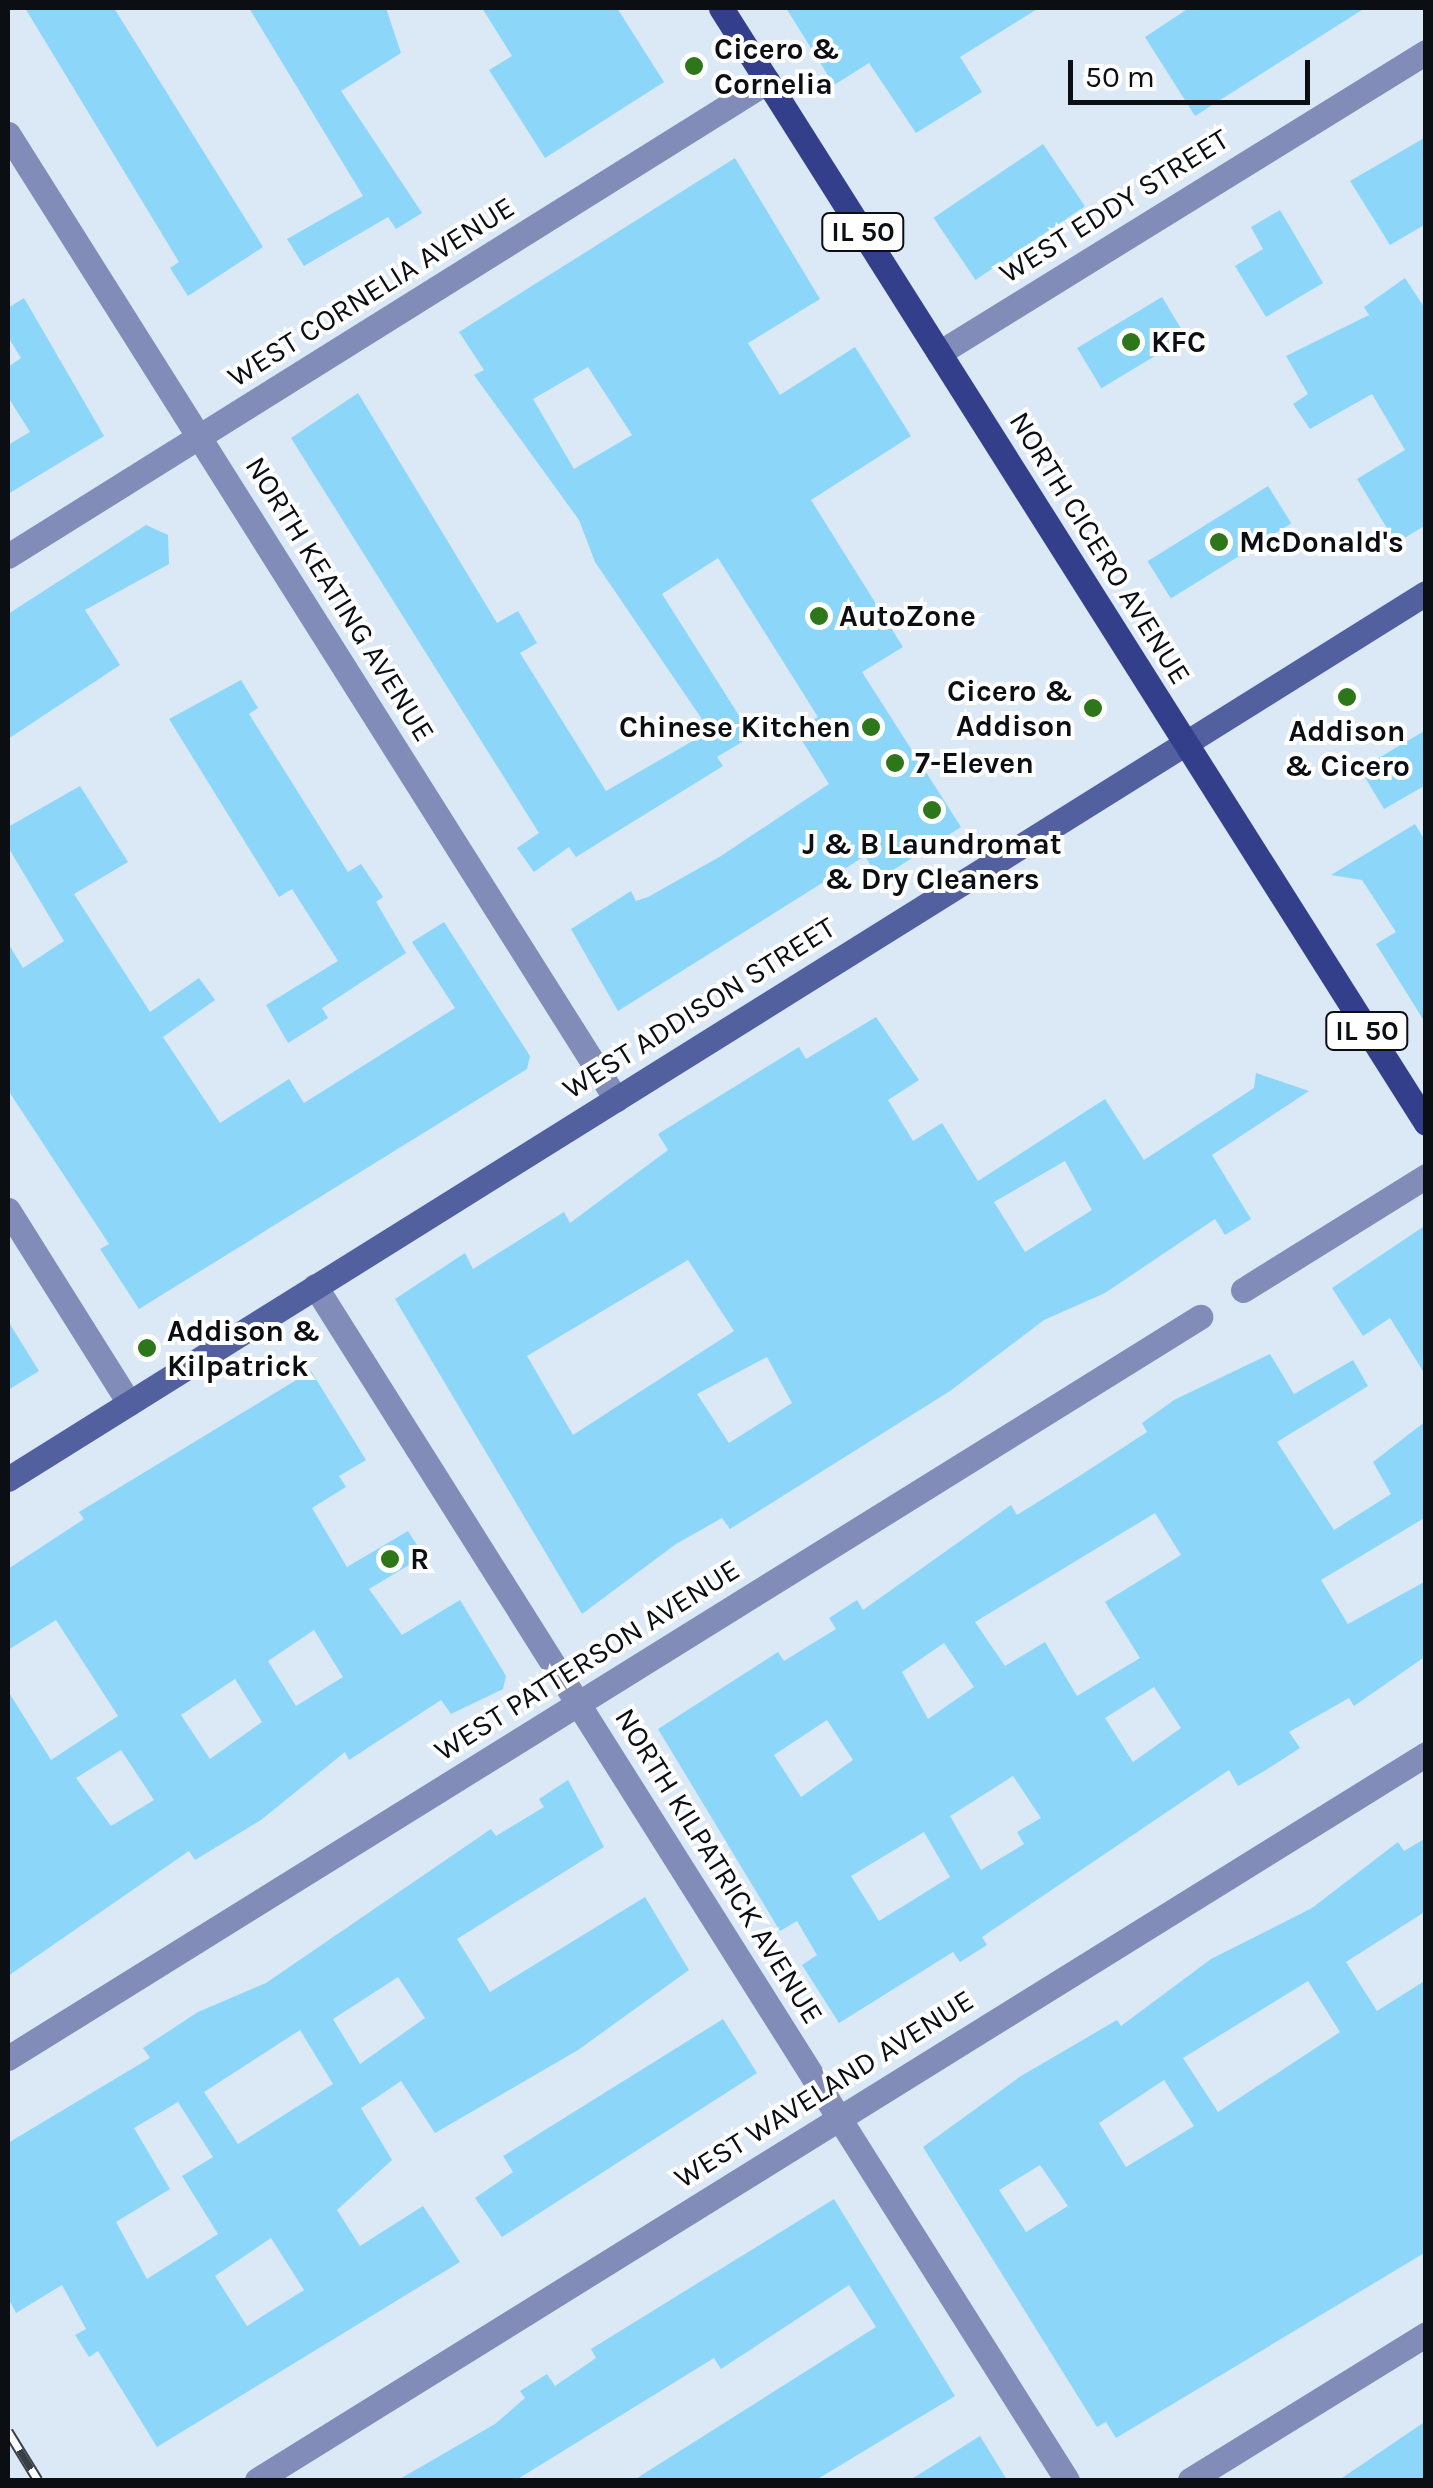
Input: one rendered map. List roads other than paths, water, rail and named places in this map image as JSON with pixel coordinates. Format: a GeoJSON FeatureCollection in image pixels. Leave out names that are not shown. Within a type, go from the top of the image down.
{"type":"FeatureCollection","features":[{"type":"Feature","properties":{"kind":"main road","name":"NORTH CICERO AVENUE"},"geometry":{"type":"LineString","coordinates":[[721,8],[1426,1123]]}},
{"type":"Feature","properties":{"kind":"main road","name":"WEST ADDISON STREET"},"geometry":{"type":"LineString","coordinates":[[8,1479],[1426,593]]}},
{"type":"Feature","properties":{"kind":"street","name":"WEST EDDY STREET"},"geometry":{"type":"LineString","coordinates":[[939,354],[1426,52]]}},
{"type":"Feature","properties":{"kind":"street","name":"WEST CORNELIA AVENUE"},"geometry":{"type":"LineString","coordinates":[[8,556],[768,81]]}},
{"type":"Feature","properties":{"kind":"street","name":"NORTH KEATING AVENUE"},"geometry":{"type":"LineString","coordinates":[[8,134],[616,1098]]}},
{"type":"Feature","properties":{"kind":"street"},"geometry":{"type":"LineString","coordinates":[[1243,1290],[1426,1176]]}},
{"type":"Feature","properties":{"kind":"street"},"geometry":{"type":"LineString","coordinates":[[8,1210],[129,1403]]}},
{"type":"Feature","properties":{"kind":"street","name":"NORTH KILPATRICK AVENUE"},"geometry":{"type":"LineString","coordinates":[[315,1286],[1067,2480]]}},
{"type":"Feature","properties":{"kind":"street","name":"WEST PATTERSON AVENUE"},"geometry":{"type":"LineString","coordinates":[[8,2058],[1200,1317]]}},
{"type":"Feature","properties":{"kind":"street","name":"WEST WAVELAND AVENUE"},"geometry":{"type":"LineString","coordinates":[[257,2480],[1426,1754]]}},
{"type":"Feature","properties":{"kind":"street"},"geometry":{"type":"LineString","coordinates":[[1190,2480],[1426,2334]]}},
{"type":"Feature","properties":{"kind":"railway"},"geometry":{"type":"LineString","coordinates":[[8,2431],[38,2480]]}},
{"type":"Feature","properties":{"kind":"place","name":"Cicero & Cornelia"},"geometry":{"type":"Point","coordinates":[694,66]}},
{"type":"Feature","properties":{"kind":"place","name":"KFC"},"geometry":{"type":"Point","coordinates":[1131,342]}},
{"type":"Feature","properties":{"kind":"place","name":"McDonald's"},"geometry":{"type":"Point","coordinates":[1219,542]}},
{"type":"Feature","properties":{"kind":"place","name":"AutoZone"},"geometry":{"type":"Point","coordinates":[819,616]}},
{"type":"Feature","properties":{"kind":"place","name":"Addison & Cicero"},"geometry":{"type":"Point","coordinates":[1347,697]}},
{"type":"Feature","properties":{"kind":"place","name":"Cicero & Addison"},"geometry":{"type":"Point","coordinates":[1093,708]}},
{"type":"Feature","properties":{"kind":"place","name":"Chinese Kitchen"},"geometry":{"type":"Point","coordinates":[871,727]}},
{"type":"Feature","properties":{"kind":"place","name":"7-Eleven"},"geometry":{"type":"Point","coordinates":[895,763]}},
{"type":"Feature","properties":{"kind":"place","name":"J & B Laundromat & Dry Cleaners"},"geometry":{"type":"Point","coordinates":[932,810]}},
{"type":"Feature","properties":{"kind":"place","name":"Addison & Kilpatrick"},"geometry":{"type":"Point","coordinates":[147,1348]}},
{"type":"Feature","properties":{"kind":"place","name":"R"},"geometry":{"type":"Point","coordinates":[390,1559]}}]}
